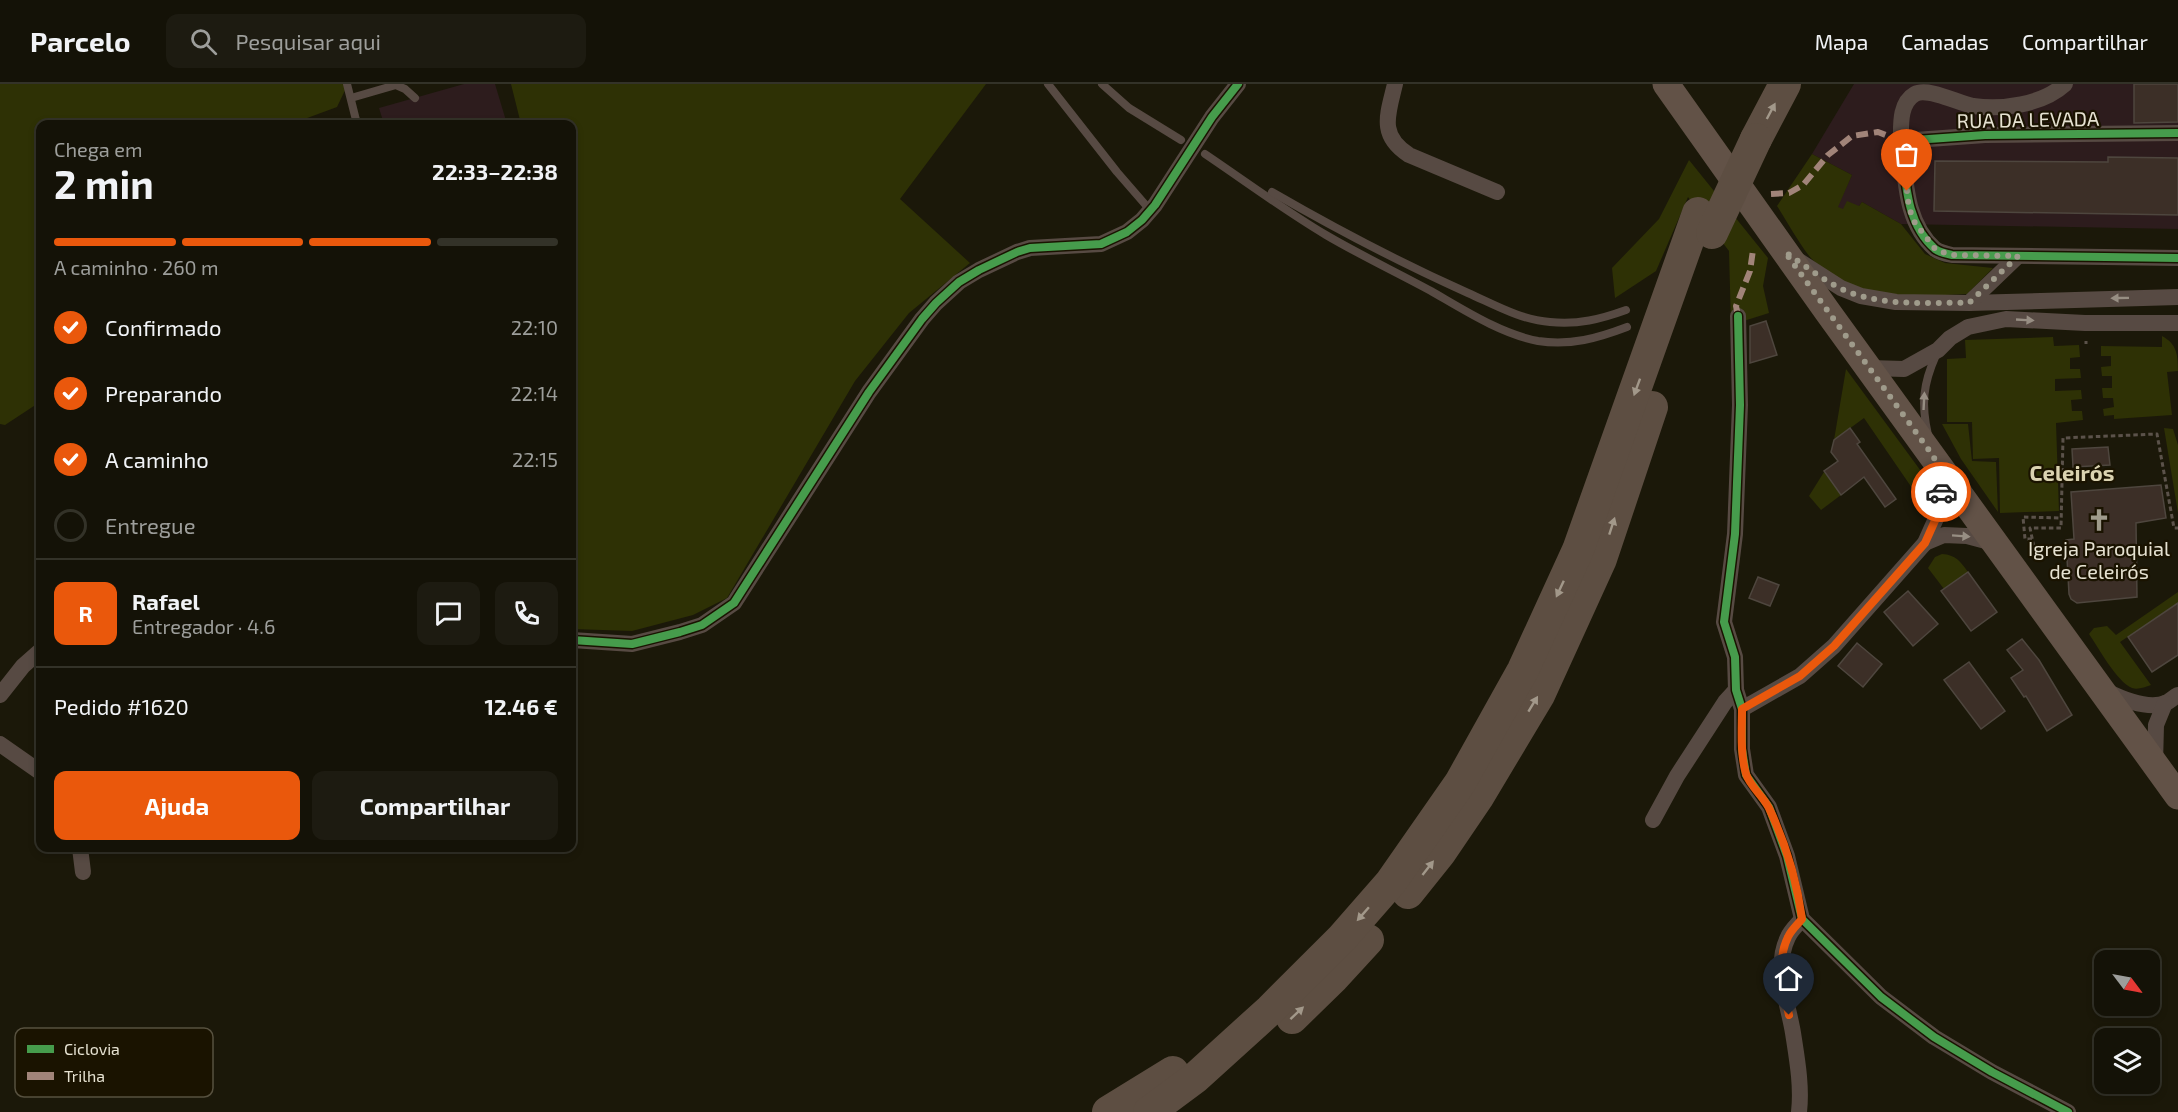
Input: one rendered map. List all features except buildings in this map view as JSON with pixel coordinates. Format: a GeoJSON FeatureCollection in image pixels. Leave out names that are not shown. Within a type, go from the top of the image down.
{"type":"FeatureCollection","features":[{"type":"Feature","properties":{"kind":"highway"},"geometry":{"type":"LineString","coordinates":[[1149,1112],[1195,1078],[1342,938],[1391,882],[1454,792],[1523,670],[1578,550],[1705,223],[1749,129],[1761,84]]}},
{"type":"Feature","properties":{"kind":"highway"},"geometry":{"type":"LineString","coordinates":[[1749,129],[1785,84]]}},
{"type":"Feature","properties":{"kind":"highway"},"geometry":{"type":"LineString","coordinates":[[1185,1112],[1223,1081],[1334,977],[1396,908],[1440,853],[1484,787],[1539,695],[1601,559],[1677,332],[1705,223]]}},
{"type":"Feature","properties":{"kind":"highway"},"geometry":{"type":"LineString","coordinates":[[1108,1112],[1181,1067],[1236,1021],[1308,954],[1342,938]]}},
{"type":"Feature","properties":{"kind":"main road"},"geometry":{"type":"LineString","coordinates":[[1666,84],[2178,796]]}},
{"type":"Feature","properties":{"kind":"street"},"geometry":{"type":"LineString","coordinates":[[576,640],[632,644],[702,625],[734,603],[869,392],[922,319],[959,282],[992,263],[1030,248],[1101,243],[1127,232],[1150,210],[1212,117],[1238,84]]}},
{"type":"Feature","properties":{"kind":"street"},"geometry":{"type":"LineString","coordinates":[[1395,84],[1387,124],[1396,145],[1409,155],[1497,192]]}},
{"type":"Feature","properties":{"kind":"street"},"geometry":{"type":"LineString","coordinates":[[2065,84],[2040,98],[2022,104],[1992,107],[1971,105],[1929,93],[1917,93],[1911,97],[1901,114],[1901,141],[1909,208],[1915,223],[1936,250],[1952,255],[2178,258]]}},
{"type":"Feature","properties":{"kind":"street","name":"RUA DA LEVADA"},"geometry":{"type":"LineString","coordinates":[[1901,141],[1984,135],[2178,133]]}},
{"type":"Feature","properties":{"kind":"street"},"geometry":{"type":"LineString","coordinates":[[1785,252],[1841,288],[1861,296],[1896,302],[1969,303],[2178,297]]}},
{"type":"Feature","properties":{"kind":"street"},"geometry":{"type":"LineString","coordinates":[[1969,303],[2018,256]]}},
{"type":"Feature","properties":{"kind":"street"},"geometry":{"type":"LineString","coordinates":[[1738,316],[1740,405],[1735,534],[1724,622],[1735,657],[1736,690],[1742,709],[1746,775],[1768,807],[1787,856],[1802,919],[1881,998],[1934,1037],[1992,1072],[2068,1112]]}},
{"type":"Feature","properties":{"kind":"street"},"geometry":{"type":"LineString","coordinates":[[1869,368],[1904,369],[1938,350],[1950,338],[1968,327],[2006,319],[2175,327]]}},
{"type":"Feature","properties":{"kind":"street"},"geometry":{"type":"LineString","coordinates":[[1742,709],[1800,676],[1834,646],[1925,543],[1938,514],[1936,462]]}},
{"type":"Feature","properties":{"kind":"street"},"geometry":{"type":"LineString","coordinates":[[1925,543],[1944,535],[1967,536],[1997,544]]}},
{"type":"Feature","properties":{"kind":"street"},"geometry":{"type":"LineString","coordinates":[[0,694],[23,666],[36,655]]}},
{"type":"Feature","properties":{"kind":"street"},"geometry":{"type":"LineString","coordinates":[[2101,689],[2125,700],[2154,704],[2172,699]]}},
{"type":"Feature","properties":{"kind":"street"},"geometry":{"type":"LineString","coordinates":[[1653,820],[1677,776],[1725,702],[1736,690]]}},
{"type":"Feature","properties":{"kind":"street"},"geometry":{"type":"LineString","coordinates":[[2155,764],[2157,725],[2172,699]]}},
{"type":"Feature","properties":{"kind":"street"},"geometry":{"type":"LineString","coordinates":[[0,744],[36,769]]}},
{"type":"Feature","properties":{"kind":"street"},"geometry":{"type":"LineString","coordinates":[[80,852],[83,872]]}},
{"type":"Feature","properties":{"kind":"street"},"geometry":{"type":"LineString","coordinates":[[1798,1112],[1801,1094],[1781,964],[1788,936],[1802,919]]}},
{"type":"Feature","properties":{"kind":"lane"},"geometry":{"type":"LineString","coordinates":[[347,84],[356,120]]}},
{"type":"Feature","properties":{"kind":"lane"},"geometry":{"type":"LineString","coordinates":[[1048,84],[1150,210]]}},
{"type":"Feature","properties":{"kind":"lane"},"geometry":{"type":"LineString","coordinates":[[1102,84],[1129,108],[1181,140]]}},
{"type":"Feature","properties":{"kind":"lane"},"geometry":{"type":"LineString","coordinates":[[351,98],[396,85],[415,98]]}},
{"type":"Feature","properties":{"kind":"lane"},"geometry":{"type":"LineString","coordinates":[[1626,310],[1602,319],[1576,323],[1549,322],[1524,317],[1429,276],[1336,230],[1204,154],[1326,235],[1513,333],[1536,340],[1558,343],[1581,342],[1627,327]]}},
{"type":"Feature","properties":{"kind":"lane"},"geometry":{"type":"LineString","coordinates":[[1936,462],[1923,414],[1927,375],[1938,350]]}},
{"type":"Feature","properties":{"kind":"path"},"geometry":{"type":"LineString","coordinates":[[2028,558],[2036,557],[2030,528],[2061,528],[2063,438],[2157,434],[2174,528],[2178,528]]}},
{"type":"Feature","properties":{"kind":"path"},"geometry":{"type":"LineString","coordinates":[[2032,539],[2025,539],[2023,517],[2061,518]]}},
{"type":"Feature","properties":{"kind":"shaded area"},"geometry":{"type":"Polygon","coordinates":[[[464,84],[495,84],[506,120],[383,120],[379,108],[464,84]]]}},
{"type":"Feature","properties":{"kind":"shaded area"},"geometry":{"type":"Polygon","coordinates":[[[1854,84],[2178,84],[2178,229],[1901,224],[1862,202],[1859,206],[1843,210],[1837,207],[1852,175],[1812,154],[1854,84]]]}},
{"type":"Feature","properties":{"kind":"green space"},"geometry":{"type":"Polygon","coordinates":[[[0,84],[348,84],[337,107],[302,120],[36,120],[36,405],[5,425],[0,424],[0,84]]]}},
{"type":"Feature","properties":{"kind":"green space"},"geometry":{"type":"Polygon","coordinates":[[[511,84],[986,84],[900,199],[970,263],[909,313],[855,381],[727,598],[693,615],[632,631],[576,629],[576,120],[520,120],[511,84]]]}},
{"type":"Feature","properties":{"kind":"green space"},"geometry":{"type":"Polygon","coordinates":[[[1812,154],[1852,175],[1838,207],[1843,209],[1847,201],[1859,206],[1862,202],[1901,224],[1925,254],[1945,263],[1993,268],[1967,294],[1933,296],[1902,296],[1871,291],[1828,272],[1810,257],[1777,206],[1812,154]]]}},
{"type":"Feature","properties":{"kind":"green space"},"geometry":{"type":"Polygon","coordinates":[[[1689,160],[1768,258],[1763,286],[1769,313],[1731,325],[1729,251],[1688,197],[1656,271],[1615,298],[1612,268],[1659,219],[1689,160]]]}},
{"type":"Feature","properties":{"kind":"green space"},"geometry":{"type":"Polygon","coordinates":[[[2162,336],[2174,346],[2178,360],[2178,371],[2167,372],[2172,415],[2114,419],[2114,415],[2104,416],[2103,409],[2114,407],[2113,398],[2103,398],[2102,388],[2112,388],[2112,376],[2102,376],[2101,367],[2111,366],[2111,356],[2101,356],[2101,346],[2162,347],[2162,336]]]}},
{"type":"Feature","properties":{"kind":"green space"},"geometry":{"type":"Polygon","coordinates":[[[2053,337],[2054,346],[2079,345],[2080,357],[2070,358],[2070,369],[2080,369],[2081,378],[2055,379],[2055,391],[2081,390],[2082,399],[2071,400],[2072,411],[2082,411],[2083,420],[2056,423],[2059,511],[2000,513],[1999,458],[1973,459],[1972,422],[1947,422],[1947,359],[1966,358],[1965,340],[2053,337]]]}},
{"type":"Feature","properties":{"kind":"green space"},"geometry":{"type":"Polygon","coordinates":[[[1846,369],[1926,478],[1930,492],[1926,515],[1923,504],[1864,418],[1834,440],[1846,369]]]}},
{"type":"Feature","properties":{"kind":"green space"},"geometry":{"type":"Polygon","coordinates":[[[1942,424],[1968,424],[1972,461],[1996,462],[1998,512],[1961,459],[1942,424]]]}},
{"type":"Feature","properties":{"kind":"green space"},"geometry":{"type":"Polygon","coordinates":[[[2164,428],[2173,429],[2178,445],[2178,513],[2164,428]]]}},
{"type":"Feature","properties":{"kind":"green space"},"geometry":{"type":"Polygon","coordinates":[[[1824,472],[1841,495],[1821,510],[1809,496],[1824,472]]]}},
{"type":"Feature","properties":{"kind":"green space"},"geometry":{"type":"Polygon","coordinates":[[[1942,554],[1957,559],[1968,572],[1944,589],[1928,568],[1935,557],[1942,554]]]}},
{"type":"Feature","properties":{"kind":"green space"},"geometry":{"type":"Polygon","coordinates":[[[2178,592],[2178,603],[2120,642],[2151,685],[2132,688],[2114,672],[2089,634],[2094,628],[2107,626],[2116,635],[2178,592]]]}},
{"type":"Feature","properties":{"kind":"marked path"},"geometry":{"type":"LineString","coordinates":[[1771,194],[1789,193],[1803,185],[1828,155],[1852,136],[1878,132],[1901,141]]}},
{"type":"Feature","properties":{"kind":"marked path"},"geometry":{"type":"LineString","coordinates":[[1738,316],[1736,306],[1750,271],[1753,250]]}},
{"type":"Feature","properties":{"kind":"cycle path"},"geometry":{"type":"LineString","coordinates":[[576,640],[632,644],[702,625],[734,603],[869,392],[936,303],[959,282],[1017,252],[1030,248],[1101,244],[1127,232],[1155,205],[1212,117],[1238,84]]}},
{"type":"Feature","properties":{"kind":"cycle path"},"geometry":{"type":"LineString","coordinates":[[2178,133],[1985,135],[1901,141],[1908,198],[1912,212],[1925,238],[1939,251],[1952,255],[2178,258]]}},
{"type":"Feature","properties":{"kind":"cycle path"},"geometry":{"type":"LineString","coordinates":[[1738,316],[1740,405],[1735,534],[1724,622],[1735,657],[1736,690],[1742,709],[1742,749],[1746,775],[1769,807],[1787,856],[1802,919],[1881,997],[1934,1037],[1992,1072],[2068,1112]]}},
{"type":"Feature","properties":{"kind":"way so far"},"geometry":{"type":"LineString","coordinates":[[1907,191],[1909,208],[1915,223],[1936,250],[1952,255],[2018,256],[1969,303],[1924,303],[1896,302],[1861,296],[1841,288],[1785,252],[1931,453],[1942,471],[1941,492]]}},
{"type":"Feature","properties":{"kind":"place","name":"Igreja Paroquial de Celeirós"},"geometry":{"type":"Point","coordinates":[2099,520]}},
{"type":"Feature","properties":{"kind":"district","name":"Celeirós"},"geometry":{"type":"Point","coordinates":[2072,472]}},
{"type":"Feature","properties":{"kind":"route"},"geometry":{"type":"LineString","coordinates":[[1789,1015],[1781,964],[1788,936],[1802,919],[1801,906],[1787,856],[1768,807],[1746,775],[1742,709],[1800,676],[1834,646],[1925,543],[1938,514],[1941,492]]}}]}
